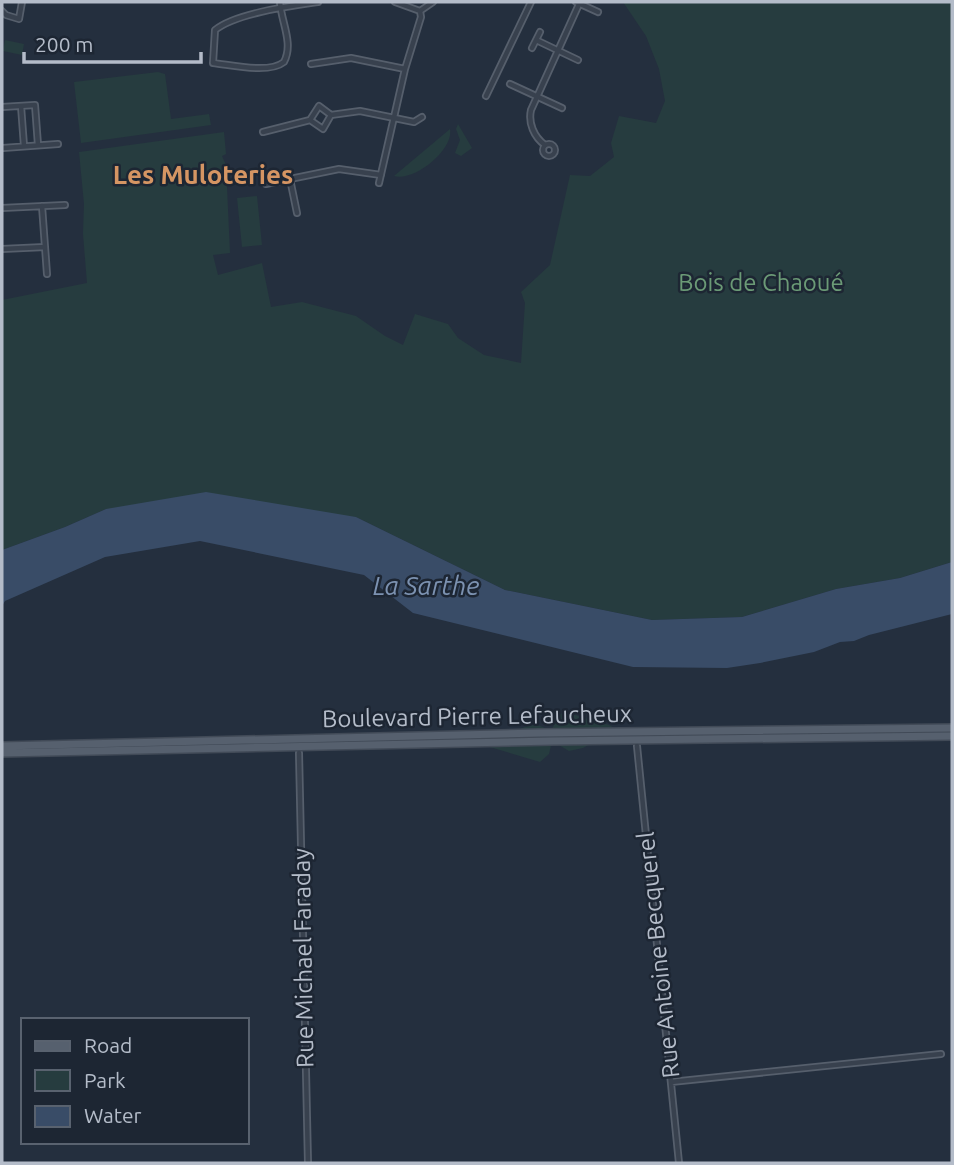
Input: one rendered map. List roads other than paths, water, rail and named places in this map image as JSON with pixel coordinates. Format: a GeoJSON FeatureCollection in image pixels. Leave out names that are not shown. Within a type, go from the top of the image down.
{"type":"FeatureCollection","features":[{"type":"Feature","properties":{"kind":"main road","name":"Boulevard Pierre Lefaucheux"},"geometry":{"type":"LineString","coordinates":[[2,746],[952,728]]}},
{"type":"Feature","properties":{"kind":"main road","name":"Boulevard Pierre Lefaucheux"},"geometry":{"type":"LineString","coordinates":[[2,753],[552,737],[952,736]]}},
{"type":"Feature","properties":{"kind":"street"},"geometry":{"type":"LineString","coordinates":[[2,11],[19,19],[22,2]]}},
{"type":"Feature","properties":{"kind":"street"},"geometry":{"type":"LineString","coordinates":[[280,4],[289,46],[288,56],[281,65],[265,68],[213,63],[215,30],[223,23],[272,11],[280,4],[318,2]]}},
{"type":"Feature","properties":{"kind":"street"},"geometry":{"type":"LineString","coordinates":[[395,2],[420,11]]}},
{"type":"Feature","properties":{"kind":"street"},"geometry":{"type":"LineString","coordinates":[[420,11],[433,2]]}},
{"type":"Feature","properties":{"kind":"street"},"geometry":{"type":"LineString","coordinates":[[485,96],[531,2]]}},
{"type":"Feature","properties":{"kind":"street"},"geometry":{"type":"LineString","coordinates":[[545,145],[530,124],[531,110],[579,2],[598,12]]}},
{"type":"Feature","properties":{"kind":"street"},"geometry":{"type":"LineString","coordinates":[[379,183],[405,69],[421,17],[420,11]]}},
{"type":"Feature","properties":{"kind":"street"},"geometry":{"type":"LineString","coordinates":[[532,48],[540,32]]}},
{"type":"Feature","properties":{"kind":"street"},"geometry":{"type":"LineString","coordinates":[[536,40],[578,60]]}},
{"type":"Feature","properties":{"kind":"street"},"geometry":{"type":"LineString","coordinates":[[312,64],[351,58],[405,69]]}},
{"type":"Feature","properties":{"kind":"street"},"geometry":{"type":"LineString","coordinates":[[510,84],[562,108]]}},
{"type":"Feature","properties":{"kind":"street"},"geometry":{"type":"LineString","coordinates":[[2,107],[35,105],[38,145]]}},
{"type":"Feature","properties":{"kind":"street"},"geometry":{"type":"LineString","coordinates":[[21,106],[24,146]]}},
{"type":"Feature","properties":{"kind":"street"},"geometry":{"type":"LineString","coordinates":[[263,132],[310,120],[319,106],[331,115],[360,111],[414,122],[422,117]]}},
{"type":"Feature","properties":{"kind":"street"},"geometry":{"type":"LineString","coordinates":[[310,120],[323,129],[331,115]]}},
{"type":"Feature","properties":{"kind":"street"},"geometry":{"type":"LineString","coordinates":[[3,148],[58,144]]}},
{"type":"Feature","properties":{"kind":"street"},"geometry":{"type":"LineString","coordinates":[[266,184],[339,169],[381,176]]}},
{"type":"Feature","properties":{"kind":"street"},"geometry":{"type":"LineString","coordinates":[[290,179],[297,213]]}},
{"type":"Feature","properties":{"kind":"street"},"geometry":{"type":"LineString","coordinates":[[2,208],[65,205]]}},
{"type":"Feature","properties":{"kind":"street"},"geometry":{"type":"LineString","coordinates":[[42,206],[47,274]]}},
{"type":"Feature","properties":{"kind":"street"},"geometry":{"type":"LineString","coordinates":[[2,249],[45,247]]}},
{"type":"Feature","properties":{"kind":"street","name":"Rue Antoine Becquerel"},"geometry":{"type":"LineString","coordinates":[[637,746],[679,1163]]}},
{"type":"Feature","properties":{"kind":"street","name":"Rue Michael Faraday"},"geometry":{"type":"LineString","coordinates":[[299,753],[308,1163]]}},
{"type":"Feature","properties":{"kind":"street"},"geometry":{"type":"LineString","coordinates":[[671,1082],[941,1054]]}},
{"type":"Feature","properties":{"kind":"water","name":"La Sarthe"},"geometry":{"type":"Polygon","coordinates":[[[206,492],[356,517],[505,590],[652,620],[742,617],[836,589],[900,578],[952,562],[952,614],[854,641],[840,642],[814,652],[760,663],[727,668],[633,667],[413,613],[364,575],[200,541],[105,557],[5,601],[2,606],[2,550],[106,509],[206,492]]]}},
{"type":"Feature","properties":{"kind":"district","name":"Les Muloteries"},"geometry":{"type":"Point","coordinates":[203,174]}},
{"type":"Feature","properties":{"kind":"park label","name":"Bois de Chaoué"},"geometry":{"type":"Point","coordinates":[761,282]}}]}
